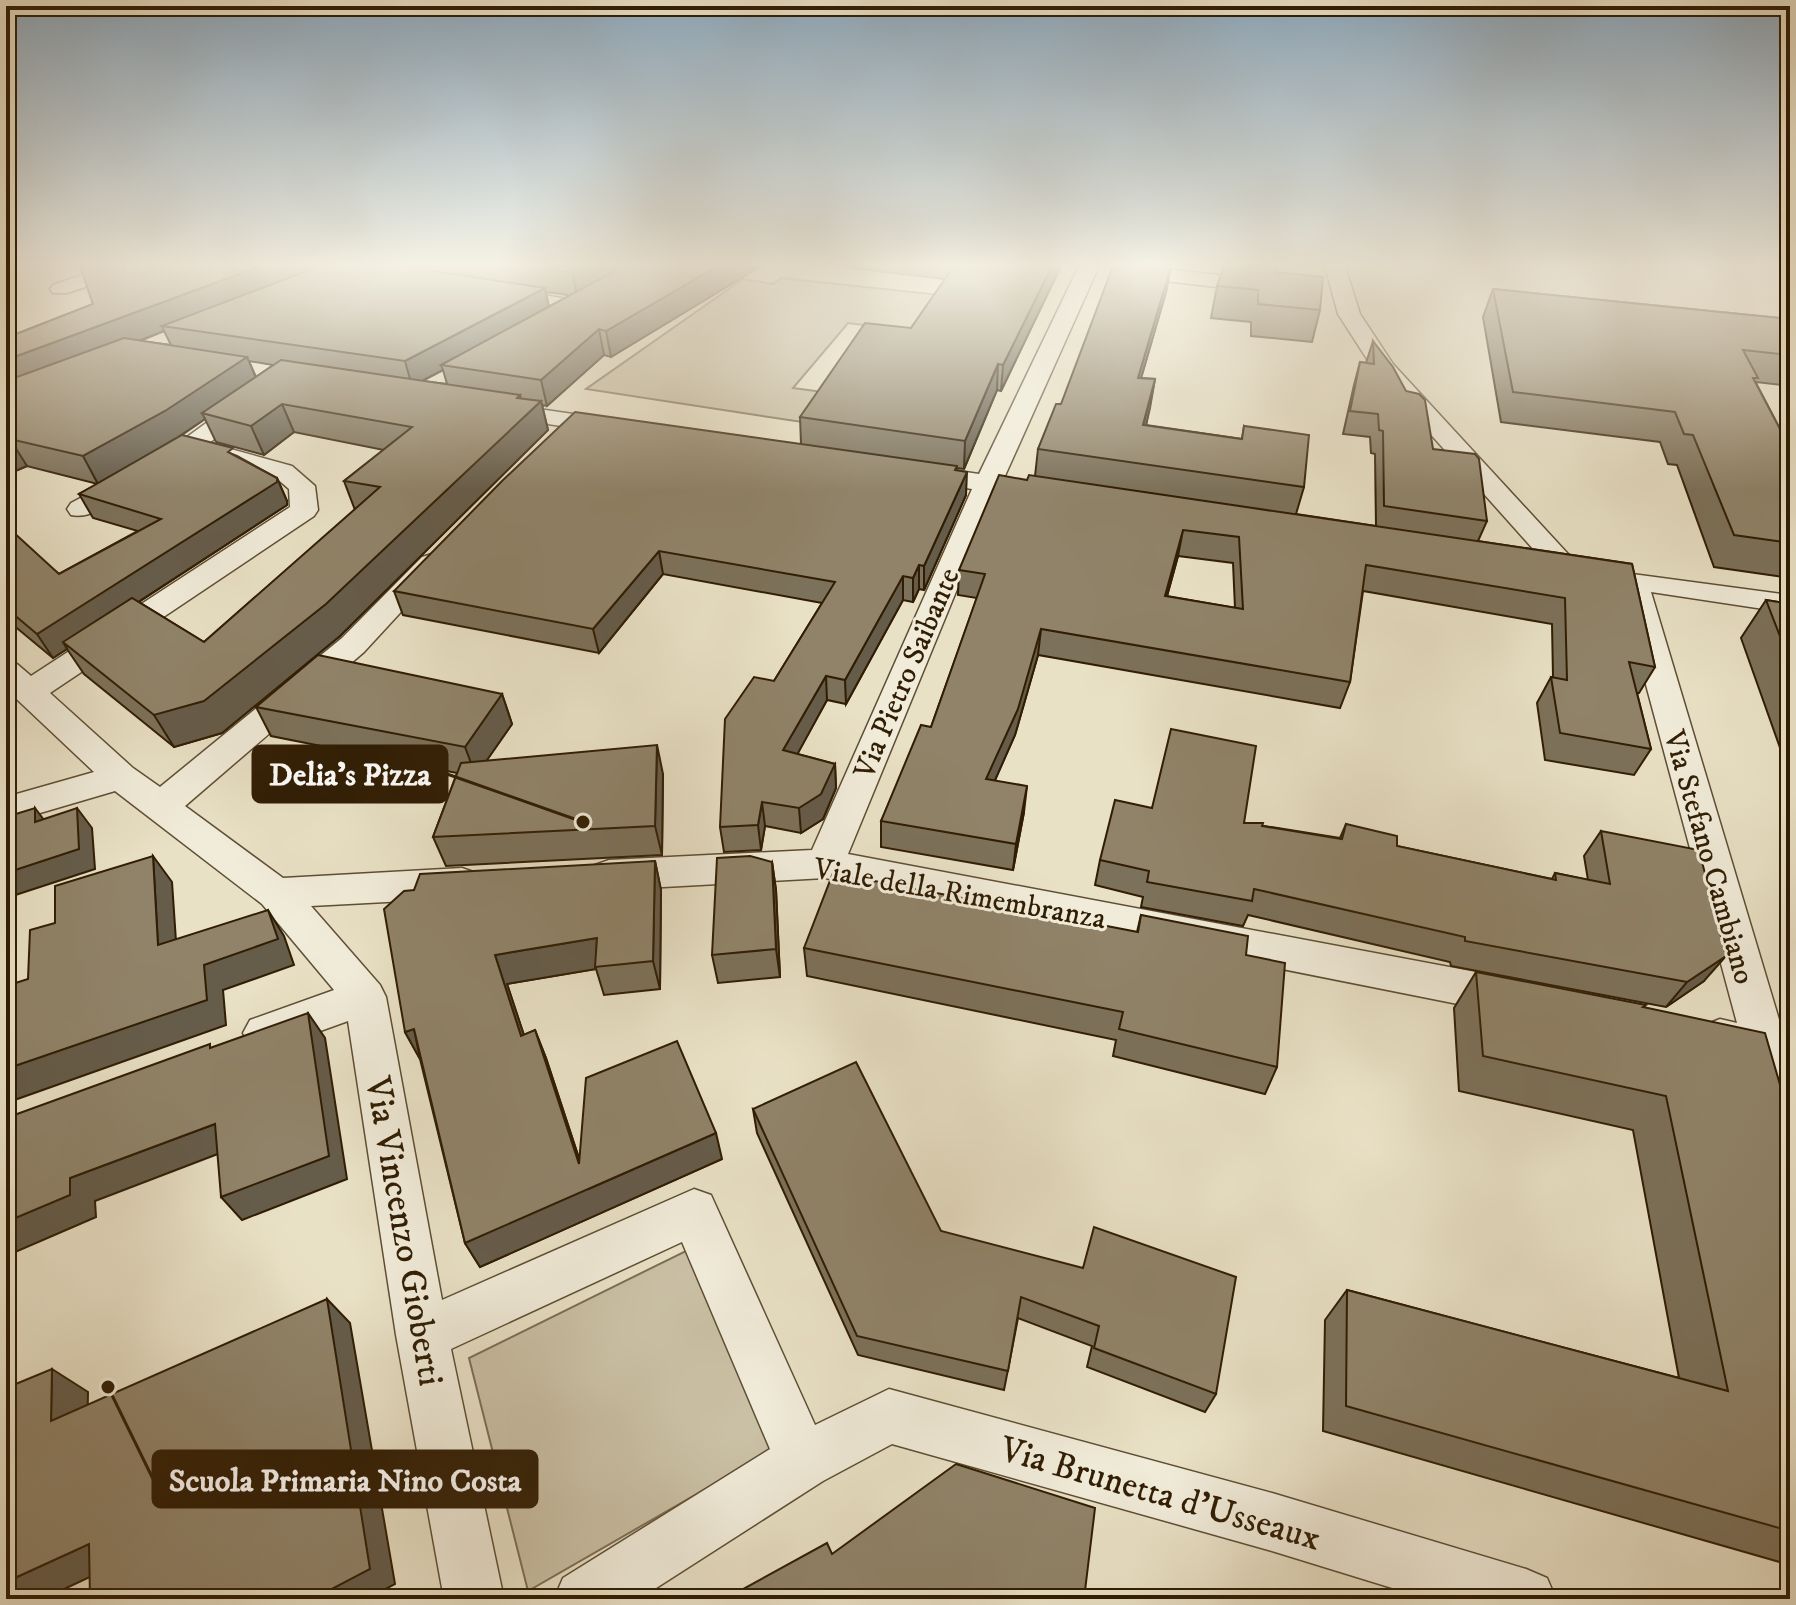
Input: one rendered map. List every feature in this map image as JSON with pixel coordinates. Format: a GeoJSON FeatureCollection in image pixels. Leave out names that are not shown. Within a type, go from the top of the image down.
{"type":"FeatureCollection","features":[{"type":"Feature","properties":{"kind":"street","name":"Via Pietro Saibante"},"geometry":{"type":"LineString","coordinates":[[825,864],[988,483],[1055,341]]}},
{"type":"Feature","properties":{"kind":"street"},"geometry":{"type":"LineString","coordinates":[[1366,341],[1384,368],[1569,572]]}},
{"type":"Feature","properties":{"kind":"street"},"geometry":{"type":"LineString","coordinates":[[81,509],[189,445],[274,386]]}},
{"type":"Feature","properties":{"kind":"street"},"geometry":{"type":"LineString","coordinates":[[473,406],[636,430]]}},
{"type":"Feature","properties":{"kind":"street"},"geometry":{"type":"LineString","coordinates":[[553,442],[575,421]]}},
{"type":"Feature","properties":{"kind":"street"},"geometry":{"type":"LineString","coordinates":[[189,445],[283,471],[302,486],[304,510],[17,682],[121,777],[276,893],[365,997],[231,1046]]}},
{"type":"Feature","properties":{"kind":"street"},"geometry":{"type":"LineString","coordinates":[[896,469],[1066,495]]}},
{"type":"Feature","properties":{"kind":"street"},"geometry":{"type":"LineString","coordinates":[[160,807],[353,645],[453,542]]}},
{"type":"Feature","properties":{"kind":"street"},"geometry":{"type":"LineString","coordinates":[[1522,565],[1790,604]]}},
{"type":"Feature","properties":{"kind":"street","name":"Via Stefano Cambiano"},"geometry":{"type":"LineString","coordinates":[[1633,581],[1777,1050],[1790,1133]]}},
{"type":"Feature","properties":{"kind":"street"},"geometry":{"type":"LineString","coordinates":[[6,810],[121,777]]}},
{"type":"Feature","properties":{"kind":"street","name":"Viale della Rimembranza"},"geometry":{"type":"LineString","coordinates":[[574,877],[825,864],[1545,1004]]}},
{"type":"Feature","properties":{"kind":"street"},"geometry":{"type":"LineString","coordinates":[[276,893],[496,882]]}},
{"type":"Feature","properties":{"kind":"street","name":"Via Vincenzo Gioberti"},"geometry":{"type":"LineString","coordinates":[[365,997],[422,1335],[474,1599]]}},
{"type":"Feature","properties":{"kind":"street"},"geometry":{"type":"LineString","coordinates":[[1686,1031],[1777,1050]]}},
{"type":"Feature","properties":{"kind":"street"},"geometry":{"type":"LineString","coordinates":[[422,1335],[694,1212],[803,1461]]}},
{"type":"Feature","properties":{"kind":"street","name":"Via Brunetta d'Usseaux"},"geometry":{"type":"LineString","coordinates":[[584,1599],[803,1461],[889,1416],[1272,1522],[1526,1599]]}},
{"type":"Feature","properties":{"kind":"shaded area"},"geometry":{"type":"Polygon","coordinates":[[[655,341],[833,341],[793,388],[823,392],[802,422],[586,389],[655,341]]]}},
{"type":"Feature","properties":{"kind":"shaded area"},"geometry":{"type":"Polygon","coordinates":[[[694,1247],[777,1448],[528,1591],[469,1358],[694,1247]]]}},
{"type":"Feature","properties":{"kind":"building"},"geometry":{"type":"Polygon","coordinates":[[[6,341],[58,341],[6,360],[6,341]]]}},
{"type":"Feature","properties":{"kind":"building"},"geometry":{"type":"Polygon","coordinates":[[[116,341],[143,341],[247,357],[165,411],[83,456],[6,440],[6,381],[116,341]]]}},
{"type":"Feature","properties":{"kind":"building"},"geometry":{"type":"Polygon","coordinates":[[[265,341],[444,341],[405,361],[265,341]]]}},
{"type":"Feature","properties":{"kind":"building"},"geometry":{"type":"Polygon","coordinates":[[[486,341],[585,341],[541,380],[441,365],[486,341]]]}},
{"type":"Feature","properties":{"kind":"building"},"geometry":{"type":"Polygon","coordinates":[[[853,341],[1015,341],[1003,365],[998,364],[965,441],[800,417],[853,341]]]}},
{"type":"Feature","properties":{"kind":"building"},"geometry":{"type":"Polygon","coordinates":[[[1085,341],[1149,341],[1138,378],[1155,379],[1143,425],[1242,439],[1244,426],[1309,435],[1304,487],[1038,449],[1056,404],[1061,404],[1085,341]]]}},
{"type":"Feature","properties":{"kind":"building"},"geometry":{"type":"Polygon","coordinates":[[[1373,341],[1406,391],[1419,394],[1425,400],[1433,449],[1475,454],[1479,459],[1487,521],[1384,506],[1383,431],[1379,430],[1378,414],[1350,411],[1360,362],[1374,364],[1373,341]]]}},
{"type":"Feature","properties":{"kind":"building"},"geometry":{"type":"Polygon","coordinates":[[[1503,341],[1790,341],[1790,355],[1743,350],[1758,378],[1753,378],[1790,448],[1790,543],[1734,535],[1693,435],[1684,434],[1675,412],[1513,392],[1503,341]]]}},
{"type":"Feature","properties":{"kind":"building"},"geometry":{"type":"Polygon","coordinates":[[[281,360],[520,395],[517,398],[541,401],[326,604],[204,701],[154,715],[63,642],[132,598],[204,642],[380,487],[344,481],[412,427],[282,404],[251,426],[202,413],[281,360]]]}},
{"type":"Feature","properties":{"kind":"building"},"geometry":{"type":"Polygon","coordinates":[[[575,412],[957,466],[955,470],[967,472],[924,566],[919,565],[913,578],[903,576],[845,680],[826,676],[783,750],[835,764],[821,794],[799,808],[762,802],[758,825],[720,827],[725,719],[754,677],[774,681],[835,582],[659,551],[593,629],[394,591],[575,412]]]}},
{"type":"Feature","properties":{"kind":"building"},"geometry":{"type":"Polygon","coordinates":[[[182,435],[233,448],[228,452],[277,478],[277,482],[37,634],[6,608],[6,531],[11,530],[59,574],[161,519],[79,494],[182,435]]]}},
{"type":"Feature","properties":{"kind":"building"},"geometry":{"type":"Polygon","coordinates":[[[999,475],[1027,480],[1029,475],[1632,564],[1655,667],[1629,662],[1651,749],[1560,733],[1551,677],[1567,680],[1565,598],[1366,565],[1350,682],[1041,629],[1018,709],[986,779],[1027,786],[1016,844],[881,821],[921,725],[931,727],[985,574],[959,570],[999,475]],[[1183,530],[1165,596],[1243,609],[1239,537],[1183,530]]]}},
{"type":"Feature","properties":{"kind":"building"},"geometry":{"type":"Polygon","coordinates":[[[1766,600],[1790,604],[1790,662],[1766,600]]]}},
{"type":"Feature","properties":{"kind":"building"},"geometry":{"type":"Polygon","coordinates":[[[318,655],[502,694],[465,747],[256,707],[318,655]]]}},
{"type":"Feature","properties":{"kind":"building"},"geometry":{"type":"Polygon","coordinates":[[[1171,729],[1256,746],[1244,823],[1263,823],[1262,826],[1342,839],[1346,824],[1397,836],[1397,846],[1556,880],[1555,873],[1610,884],[1601,831],[1699,850],[1726,956],[1687,982],[1465,941],[1465,937],[1254,889],[1252,901],[1147,882],[1149,871],[1100,860],[1115,800],[1152,808],[1171,729]]]}},
{"type":"Feature","properties":{"kind":"building"},"geometry":{"type":"Polygon","coordinates":[[[657,745],[655,826],[433,837],[461,763],[657,745]]]}},
{"type":"Feature","properties":{"kind":"building"},"geometry":{"type":"Polygon","coordinates":[[[35,808],[35,822],[77,808],[79,849],[6,873],[6,817],[35,808]]]}},
{"type":"Feature","properties":{"kind":"building"},"geometry":{"type":"Polygon","coordinates":[[[153,856],[158,945],[268,910],[278,939],[204,965],[207,1000],[6,1069],[6,986],[28,979],[30,930],[55,923],[55,886],[153,856]]]}},
{"type":"Feature","properties":{"kind":"building"},"geometry":{"type":"Polygon","coordinates":[[[750,856],[772,862],[776,949],[712,955],[717,858],[750,856]]]}},
{"type":"Feature","properties":{"kind":"building"},"geometry":{"type":"Polygon","coordinates":[[[655,861],[653,961],[595,967],[597,938],[495,955],[521,1036],[535,1030],[579,1164],[586,1078],[677,1041],[716,1133],[465,1243],[414,1029],[405,1032],[384,909],[404,891],[414,890],[420,874],[655,861]]]}},
{"type":"Feature","properties":{"kind":"building"},"geometry":{"type":"Polygon","coordinates":[[[833,873],[1138,932],[1141,915],[1248,936],[1246,955],[1285,963],[1277,1067],[1119,1029],[1123,1012],[804,948],[833,873]]]}},
{"type":"Feature","properties":{"kind":"building"},"geometry":{"type":"Polygon","coordinates":[[[1476,972],[1646,1005],[1643,1007],[1765,1033],[1790,1119],[1790,1531],[1346,1406],[1347,1290],[1728,1391],[1666,1096],[1483,1056],[1476,972]]]}},
{"type":"Feature","properties":{"kind":"building"},"geometry":{"type":"Polygon","coordinates":[[[308,1013],[329,1156],[221,1197],[215,1124],[70,1178],[70,1195],[6,1222],[6,1118],[210,1044],[210,1048],[308,1013]]]}},
{"type":"Feature","properties":{"kind":"building"},"geometry":{"type":"Polygon","coordinates":[[[856,1062],[941,1231],[1083,1268],[1094,1227],[1236,1277],[1216,1394],[1094,1348],[1099,1326],[1021,1297],[1008,1371],[857,1336],[753,1109],[856,1062]]]}},
{"type":"Feature","properties":{"kind":"building"},"geometry":{"type":"Polygon","coordinates":[[[327,1299],[370,1569],[322,1594],[322,1599],[90,1599],[89,1544],[6,1582],[6,1388],[52,1369],[51,1421],[327,1299]]]}},
{"type":"Feature","properties":{"kind":"building"},"geometry":{"type":"Polygon","coordinates":[[[956,1464],[1095,1508],[1084,1599],[725,1599],[827,1543],[832,1554],[956,1464]]]}},
{"type":"Feature","properties":{"kind":"place","name":"Delia's Pizza"},"geometry":{"type":"Point","coordinates":[583,822]}},
{"type":"Feature","properties":{"kind":"place","name":"Scuola Primaria Nino Costa"},"geometry":{"type":"Point","coordinates":[108,1387]}}]}
